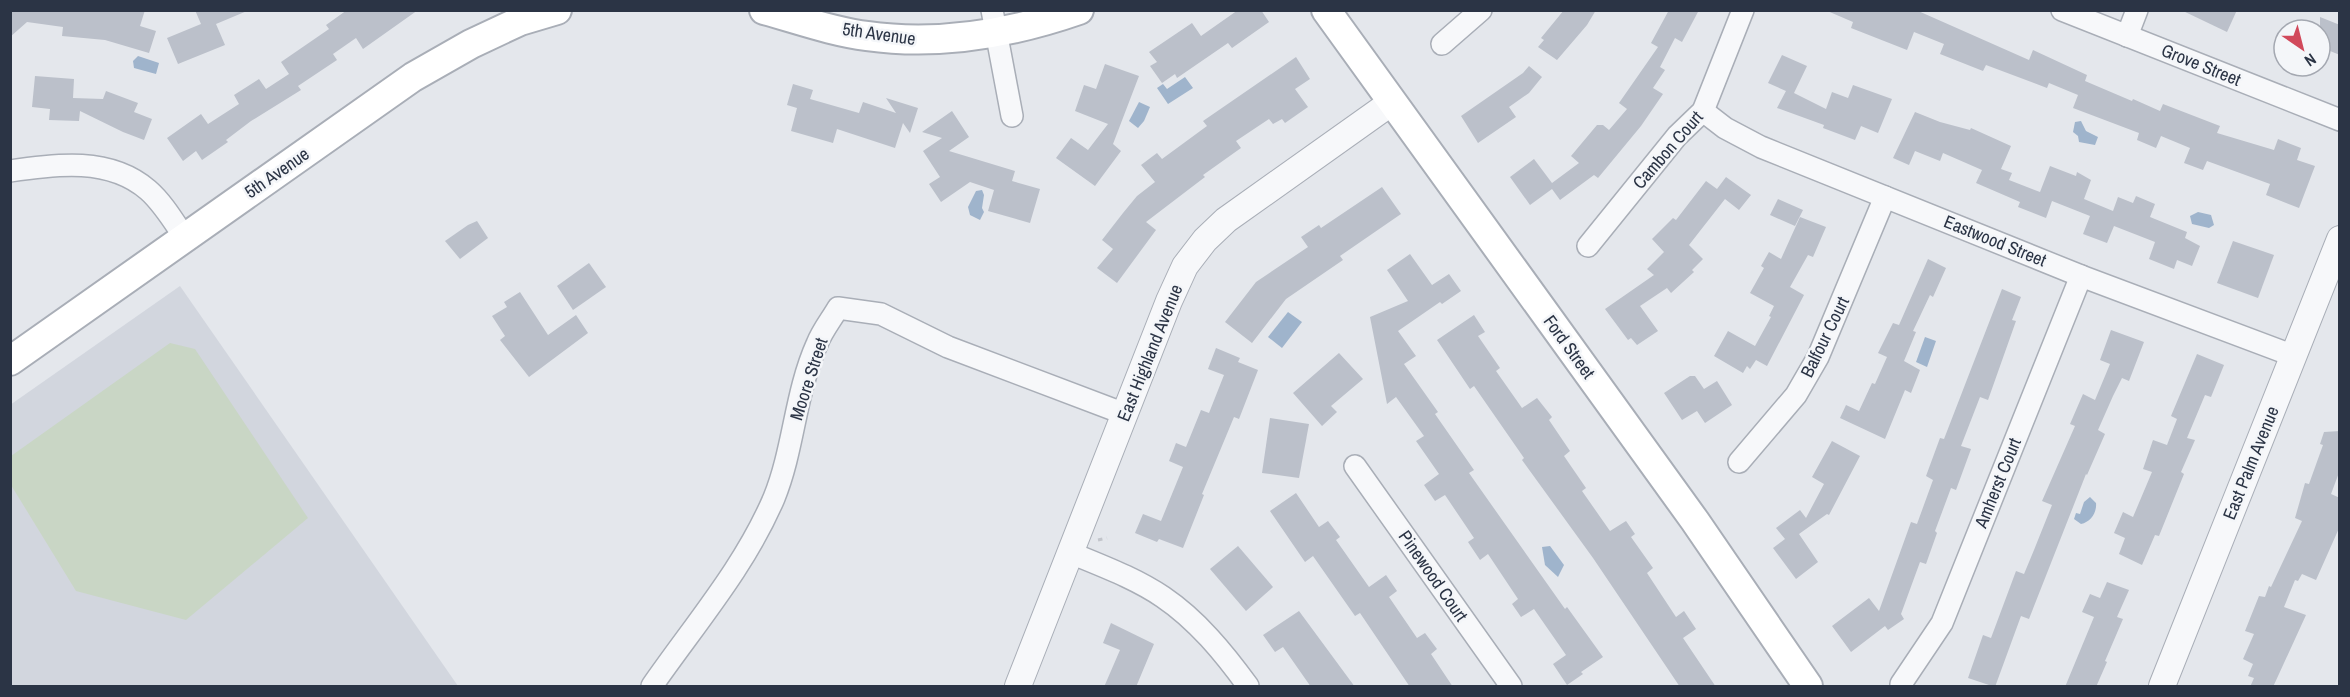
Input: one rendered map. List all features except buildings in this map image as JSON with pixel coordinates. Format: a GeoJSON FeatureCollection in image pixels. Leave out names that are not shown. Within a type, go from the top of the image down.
{"type":"FeatureCollection","features":[{"type":"Feature","properties":{"kind":"main road","name":"5th Avenue"},"geometry":{"type":"LineString","coordinates":[[10,361],[413,77],[481,39],[520,21],[557,10]]}},
{"type":"Feature","properties":{"kind":"main road","name":"5th Avenue"},"geometry":{"type":"LineString","coordinates":[[764,10],[865,36],[934,41],[994,22],[1044,22],[1079,10]]}},
{"type":"Feature","properties":{"kind":"main road","name":"Ford Street"},"geometry":{"type":"LineString","coordinates":[[1326,10],[1695,520],[1808,687]]}},
{"type":"Feature","properties":{"kind":"street"},"geometry":{"type":"LineString","coordinates":[[1442,44],[1481,10]]}},
{"type":"Feature","properties":{"kind":"street","name":"Cambon Court"},"geometry":{"type":"LineString","coordinates":[[1588,246],[1677,136],[1703,111],[1743,10]]}},
{"type":"Feature","properties":{"kind":"street","name":"Grove Street"},"geometry":{"type":"LineString","coordinates":[[2062,10],[2340,120]]}},
{"type":"Feature","properties":{"kind":"street"},"geometry":{"type":"LineString","coordinates":[[2127,36],[2138,10]]}},
{"type":"Feature","properties":{"kind":"street"},"geometry":{"type":"LineString","coordinates":[[994,22],[1012,116]]}},
{"type":"Feature","properties":{"kind":"street","name":"East Highland Avenue"},"geometry":{"type":"LineString","coordinates":[[1018,687],[1181,275],[1205,240],[1226,220],[1392,102]]}},
{"type":"Feature","properties":{"kind":"street","name":"Eastwood Street"},"geometry":{"type":"LineString","coordinates":[[1703,111],[1725,128],[1761,147],[2081,276],[2294,356]]}},
{"type":"Feature","properties":{"kind":"street"},"geometry":{"type":"LineString","coordinates":[[10,171],[51,164],[93,165],[123,175],[148,189],[165,208],[185,238]]}},
{"type":"Feature","properties":{"kind":"street","name":"Balfour Court"},"geometry":{"type":"LineString","coordinates":[[1739,462],[1796,395],[1818,357],[1885,197]]}},
{"type":"Feature","properties":{"kind":"street","name":"East Palm Avenue"},"geometry":{"type":"LineString","coordinates":[[2163,687],[2340,239]]}},
{"type":"Feature","properties":{"kind":"street","name":"Amherst Court"},"geometry":{"type":"LineString","coordinates":[[1901,684],[1942,623],[2081,276]]}},
{"type":"Feature","properties":{"kind":"street","name":"Moore Street"},"geometry":{"type":"LineString","coordinates":[[652,687],[743,559],[758,531],[775,496],[804,381],[817,343],[838,308],[881,314],[948,347],[1125,414]]}},
{"type":"Feature","properties":{"kind":"street","name":"Pinewood Court"},"geometry":{"type":"LineString","coordinates":[[1355,466],[1511,687]]}},
{"type":"Feature","properties":{"kind":"street"},"geometry":{"type":"LineString","coordinates":[[1071,553],[1103,566],[1162,597],[1193,621],[1227,657],[1248,687]]}},
{"type":"Feature","properties":{"kind":"path"},"geometry":{"type":"LineString","coordinates":[[1096,541],[1107,538]]}},
{"type":"Feature","properties":{"kind":"shaded area"},"geometry":{"type":"Polygon","coordinates":[[[180,286],[458,686],[11,686],[10,405],[180,286]]]}},
{"type":"Feature","properties":{"kind":"green space"},"geometry":{"type":"Polygon","coordinates":[[[170,343],[195,349],[308,518],[186,620],[76,591],[11,485],[11,456],[170,343]]]}},
{"type":"Feature","properties":{"kind":"water"},"geometry":{"type":"Polygon","coordinates":[[[138,56],[159,63],[156,74],[134,68],[133,61],[138,56]]]}},
{"type":"Feature","properties":{"kind":"water"},"geometry":{"type":"Polygon","coordinates":[[[1185,77],[1193,88],[1168,104],[1157,88],[1163,84],[1167,89],[1185,77]]]}},
{"type":"Feature","properties":{"kind":"water"},"geometry":{"type":"Polygon","coordinates":[[[1139,102],[1150,107],[1138,128],[1129,121],[1139,102]]]}},
{"type":"Feature","properties":{"kind":"water"},"geometry":{"type":"Polygon","coordinates":[[[2081,121],[2086,131],[2098,137],[2095,145],[2079,142],[2078,136],[2073,132],[2075,122],[2081,121]]]}},
{"type":"Feature","properties":{"kind":"water"},"geometry":{"type":"Polygon","coordinates":[[[982,190],[984,212],[980,220],[970,215],[968,207],[976,191],[982,190]]]}},
{"type":"Feature","properties":{"kind":"water"},"geometry":{"type":"Polygon","coordinates":[[[2198,212],[2211,215],[2214,225],[2209,228],[2192,224],[2190,216],[2198,212]]]}},
{"type":"Feature","properties":{"kind":"water"},"geometry":{"type":"Polygon","coordinates":[[[1288,312],[1302,322],[1282,348],[1268,337],[1288,312]]]}},
{"type":"Feature","properties":{"kind":"water"},"geometry":{"type":"Polygon","coordinates":[[[1925,337],[1936,341],[1927,367],[1916,362],[1925,337]]]}},
{"type":"Feature","properties":{"kind":"water"},"geometry":{"type":"Polygon","coordinates":[[[2090,497],[2096,503],[2093,516],[2081,524],[2074,519],[2076,513],[2080,514],[2084,502],[2090,497]]]}},
{"type":"Feature","properties":{"kind":"water"},"geometry":{"type":"Polygon","coordinates":[[[1550,546],[1564,565],[1558,577],[1545,565],[1542,547],[1550,546]]]}}]}
